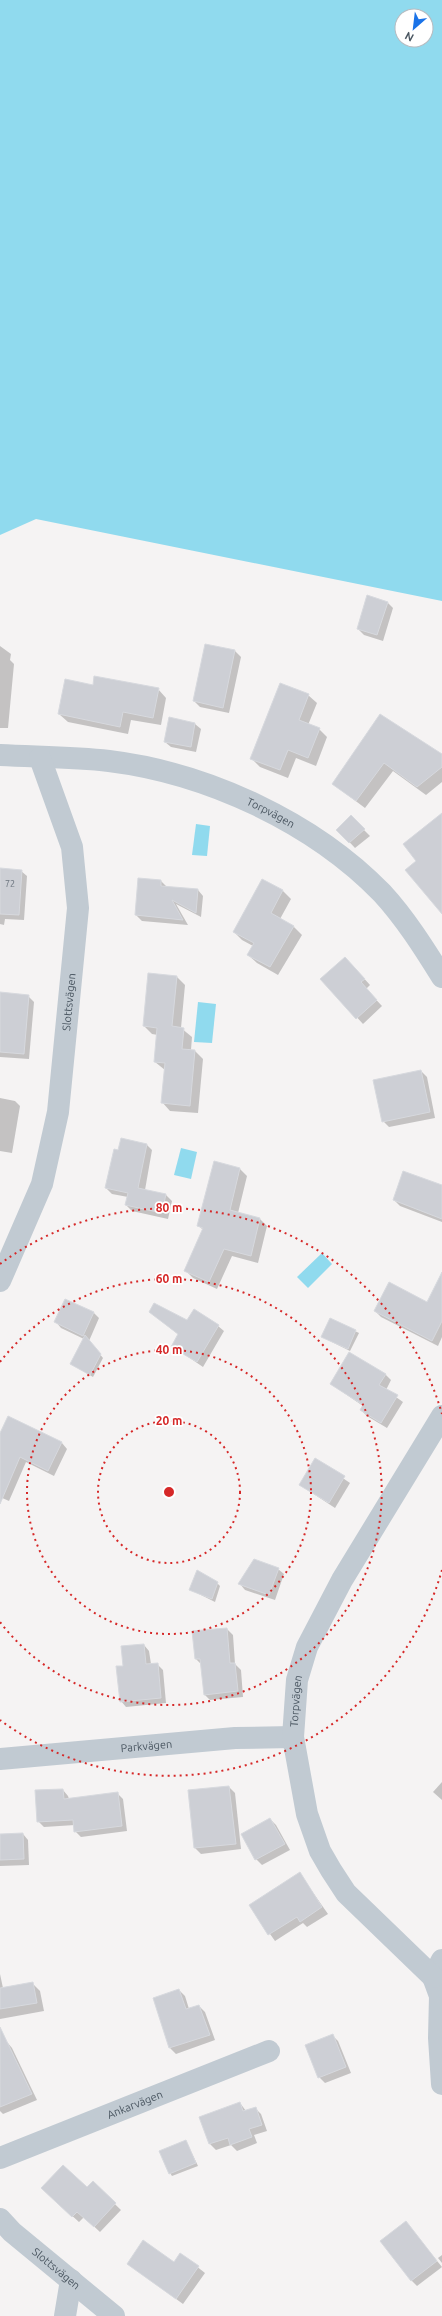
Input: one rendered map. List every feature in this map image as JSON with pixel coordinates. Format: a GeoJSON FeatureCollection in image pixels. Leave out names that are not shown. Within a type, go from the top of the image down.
{"type":"FeatureCollection","features":[{"type":"Feature","properties":{"kind":"street"},"geometry":{"type":"LineString","coordinates":[[0,755],[40,758]]}},
{"type":"Feature","properties":{"kind":"street","name":"Torpvägen"},"geometry":{"type":"LineString","coordinates":[[40,758],[108,761],[160,771],[236,796],[291,823],[335,852],[382,894],[420,942],[442,977]]}},
{"type":"Feature","properties":{"kind":"street","name":"Slottsvägen"},"geometry":{"type":"LineString","coordinates":[[0,1281],[42,1184],[58,1112],[78,908],[72,847],[40,758]]}},
{"type":"Feature","properties":{"kind":"street","name":"Torpvägen"},"geometry":{"type":"LineString","coordinates":[[438,1968],[346,1893],[323,1857],[305,1807],[293,1737],[297,1680],[307,1647],[342,1580],[442,1416]]}},
{"type":"Feature","properties":{"kind":"street","name":"Parkvägen"},"geometry":{"type":"LineString","coordinates":[[0,1759],[235,1738],[293,1737]]}},
{"type":"Feature","properties":{"kind":"street"},"geometry":{"type":"LineString","coordinates":[[438,1968],[440,1996],[439,2038],[442,2084]]}},
{"type":"Feature","properties":{"kind":"street","name":"Ankarvägen"},"geometry":{"type":"LineString","coordinates":[[0,2158],[269,2051]]}},
{"type":"Feature","properties":{"kind":"street","name":"Slottsvägen"},"geometry":{"type":"LineString","coordinates":[[0,2219],[12,2232],[114,2316]]}},
{"type":"Feature","properties":{"kind":"street"},"geometry":{"type":"LineString","coordinates":[[66,2316],[71,2280]]}},
{"type":"Feature","properties":{"kind":"water"},"geometry":{"type":"Polygon","coordinates":[[[0,0],[442,0],[442,601],[36,519],[0,535],[0,0]]]}},
{"type":"Feature","properties":{"kind":"water"},"geometry":{"type":"Polygon","coordinates":[[[196,824],[210,826],[207,856],[192,855],[196,824]]]}},
{"type":"Feature","properties":{"kind":"water"},"geometry":{"type":"Polygon","coordinates":[[[198,1002],[216,1004],[212,1043],[194,1042],[198,1002]]]}},
{"type":"Feature","properties":{"kind":"water"},"geometry":{"type":"Polygon","coordinates":[[[181,1148],[197,1152],[191,1179],[174,1175],[181,1148]]]}},
{"type":"Feature","properties":{"kind":"water"},"geometry":{"type":"Polygon","coordinates":[[[322,1253],[332,1264],[308,1288],[297,1277],[322,1253]]]}},
{"type":"Feature","properties":{"kind":"building"},"geometry":{"type":"Polygon","coordinates":[[[367,595],[388,602],[377,635],[357,629],[367,595]]]}},
{"type":"Feature","properties":{"kind":"building"},"geometry":{"type":"Polygon","coordinates":[[[205,644],[235,650],[223,708],[193,701],[205,644]]]}},
{"type":"Feature","properties":{"kind":"building"},"geometry":{"type":"Polygon","coordinates":[[[94,676],[159,688],[153,718],[123,712],[120,727],[58,714],[65,679],[93,685],[94,676]]]}},
{"type":"Feature","properties":{"kind":"building"},"geometry":{"type":"Polygon","coordinates":[[[280,683],[309,694],[299,720],[320,728],[308,758],[288,750],[280,770],[250,759],[280,683]]]}},
{"type":"Feature","properties":{"kind":"building"},"geometry":{"type":"Polygon","coordinates":[[[380,714],[442,754],[442,767],[417,787],[384,763],[356,801],[332,784],[380,714]]]}},
{"type":"Feature","properties":{"kind":"building"},"geometry":{"type":"Polygon","coordinates":[[[169,717],[195,723],[191,747],[164,742],[169,717]]]}},
{"type":"Feature","properties":{"kind":"building"},"geometry":{"type":"Polygon","coordinates":[[[442,813],[442,914],[405,870],[416,861],[403,844],[442,813]]]}},
{"type":"Feature","properties":{"kind":"building"},"geometry":{"type":"Polygon","coordinates":[[[351,815],[365,829],[349,843],[336,830],[351,815]]]}},
{"type":"Feature","properties":{"kind":"building"},"geometry":{"type":"Polygon","coordinates":[[[0,868],[22,870],[19,915],[0,914],[0,868]]]}},
{"type":"Feature","properties":{"kind":"building"},"geometry":{"type":"Polygon","coordinates":[[[138,878],[161,880],[161,886],[198,889],[196,913],[172,900],[183,920],[135,915],[138,878]]]}},
{"type":"Feature","properties":{"kind":"building"},"geometry":{"type":"Polygon","coordinates":[[[262,879],[283,890],[271,913],[294,926],[270,967],[247,955],[254,943],[233,932],[262,879]]]}},
{"type":"Feature","properties":{"kind":"building"},"geometry":{"type":"Polygon","coordinates":[[[345,957],[365,979],[361,982],[377,1000],[356,1019],[320,979],[345,957]]]}},
{"type":"Feature","properties":{"kind":"building"},"geometry":{"type":"Polygon","coordinates":[[[148,973],[177,976],[172,1026],[184,1028],[182,1049],[195,1050],[190,1106],[161,1103],[165,1063],[154,1062],[157,1028],[143,1026],[148,973]]]}},
{"type":"Feature","properties":{"kind":"building"},"geometry":{"type":"Polygon","coordinates":[[[0,992],[29,995],[24,1054],[0,1052],[0,992]]]}},
{"type":"Feature","properties":{"kind":"building"},"geometry":{"type":"Polygon","coordinates":[[[421,1070],[430,1112],[382,1122],[373,1080],[421,1070]]]}},
{"type":"Feature","properties":{"kind":"building"},"geometry":{"type":"Polygon","coordinates":[[[121,1138],[147,1144],[138,1188],[166,1194],[162,1213],[125,1205],[128,1193],[105,1188],[114,1149],[118,1150],[121,1138]]]}},
{"type":"Feature","properties":{"kind":"building"},"geometry":{"type":"Polygon","coordinates":[[[214,1161],[240,1168],[230,1210],[260,1218],[251,1256],[224,1249],[209,1282],[184,1271],[203,1228],[197,1226],[214,1161]]]}},
{"type":"Feature","properties":{"kind":"building"},"geometry":{"type":"Polygon","coordinates":[[[403,1171],[442,1185],[442,1219],[393,1200],[403,1171]]]}},
{"type":"Feature","properties":{"kind":"building"},"geometry":{"type":"Polygon","coordinates":[[[442,1272],[442,1321],[432,1341],[374,1311],[389,1282],[427,1302],[442,1272]]]}},
{"type":"Feature","properties":{"kind":"building"},"geometry":{"type":"Polygon","coordinates":[[[65,1299],[94,1312],[83,1336],[54,1322],[65,1299]]]}},
{"type":"Feature","properties":{"kind":"building"},"geometry":{"type":"Polygon","coordinates":[[[154,1303],[187,1320],[194,1309],[219,1325],[197,1362],[171,1347],[178,1334],[149,1312],[154,1303]]]}},
{"type":"Feature","properties":{"kind":"building"},"geometry":{"type":"Polygon","coordinates":[[[330,1318],[356,1330],[348,1349],[321,1337],[330,1318]]]}},
{"type":"Feature","properties":{"kind":"building"},"geometry":{"type":"Polygon","coordinates":[[[85,1335],[101,1354],[90,1375],[70,1364],[85,1335]]]}},
{"type":"Feature","properties":{"kind":"building"},"geometry":{"type":"Polygon","coordinates":[[[349,1352],[386,1374],[379,1385],[398,1395],[381,1423],[360,1410],[363,1405],[330,1384],[349,1352]]]}},
{"type":"Feature","properties":{"kind":"building"},"geometry":{"type":"Polygon","coordinates":[[[8,1416],[62,1442],[48,1471],[20,1457],[0,1504],[0,1433],[8,1416]]]}},
{"type":"Feature","properties":{"kind":"building"},"geometry":{"type":"Polygon","coordinates":[[[315,1458],[345,1476],[329,1503],[299,1485],[315,1458]]]}},
{"type":"Feature","properties":{"kind":"building"},"geometry":{"type":"Polygon","coordinates":[[[254,1559],[279,1568],[269,1595],[238,1584],[254,1559]]]}},
{"type":"Feature","properties":{"kind":"building"},"geometry":{"type":"Polygon","coordinates":[[[197,1570],[218,1582],[212,1599],[189,1590],[197,1570]]]}},
{"type":"Feature","properties":{"kind":"building"},"geometry":{"type":"Polygon","coordinates":[[[227,1628],[230,1663],[235,1663],[238,1691],[204,1695],[200,1659],[195,1659],[192,1631],[227,1628]]]}},
{"type":"Feature","properties":{"kind":"building"},"geometry":{"type":"Polygon","coordinates":[[[144,1644],[146,1664],[158,1663],[161,1698],[120,1702],[116,1666],[123,1666],[121,1646],[144,1644]]]}},
{"type":"Feature","properties":{"kind":"building"},"geometry":{"type":"Polygon","coordinates":[[[229,1786],[236,1844],[194,1848],[188,1790],[229,1786]]]}},
{"type":"Feature","properties":{"kind":"building"},"geometry":{"type":"Polygon","coordinates":[[[63,1789],[64,1799],[118,1792],[122,1826],[74,1832],[73,1820],[37,1822],[35,1790],[63,1789]]]}},
{"type":"Feature","properties":{"kind":"building"},"geometry":{"type":"Polygon","coordinates":[[[270,1818],[285,1844],[255,1860],[241,1834],[270,1818]]]}},
{"type":"Feature","properties":{"kind":"building"},"geometry":{"type":"Polygon","coordinates":[[[23,1833],[24,1859],[0,1860],[0,1834],[23,1833]]]}},
{"type":"Feature","properties":{"kind":"building"},"geometry":{"type":"Polygon","coordinates":[[[300,1872],[322,1907],[300,1922],[297,1917],[268,1935],[249,1905],[300,1872]]]}},
{"type":"Feature","properties":{"kind":"building"},"geometry":{"type":"Polygon","coordinates":[[[33,1982],[37,2003],[0,2009],[0,1988],[33,1982]]]}},
{"type":"Feature","properties":{"kind":"building"},"geometry":{"type":"Polygon","coordinates":[[[179,1989],[186,2009],[199,2005],[210,2035],[169,2048],[153,1998],[179,1989]]]}},
{"type":"Feature","properties":{"kind":"building"},"geometry":{"type":"Polygon","coordinates":[[[0,2027],[32,2094],[0,2107],[0,2027]]]}},
{"type":"Feature","properties":{"kind":"building"},"geometry":{"type":"Polygon","coordinates":[[[333,2034],[346,2067],[318,2078],[305,2045],[333,2034]]]}},
{"type":"Feature","properties":{"kind":"building"},"geometry":{"type":"Polygon","coordinates":[[[240,2102],[243,2111],[256,2107],[262,2125],[249,2129],[252,2137],[230,2145],[228,2138],[209,2144],[199,2117],[240,2102]]]}},
{"type":"Feature","properties":{"kind":"building"},"geometry":{"type":"Polygon","coordinates":[[[186,2140],[196,2163],[169,2174],[159,2151],[186,2140]]]}},
{"type":"Feature","properties":{"kind":"building"},"geometry":{"type":"Polygon","coordinates":[[[63,2165],[87,2187],[93,2181],[116,2203],[94,2227],[77,2212],[72,2217],[41,2188],[63,2165]]]}},
{"type":"Feature","properties":{"kind":"building"},"geometry":{"type":"Polygon","coordinates":[[[406,2221],[437,2261],[411,2281],[380,2241],[406,2221]]]}},
{"type":"Feature","properties":{"kind":"building"},"geometry":{"type":"Polygon","coordinates":[[[143,2240],[174,2262],[180,2253],[199,2266],[176,2299],[127,2264],[143,2240]]]}}]}
